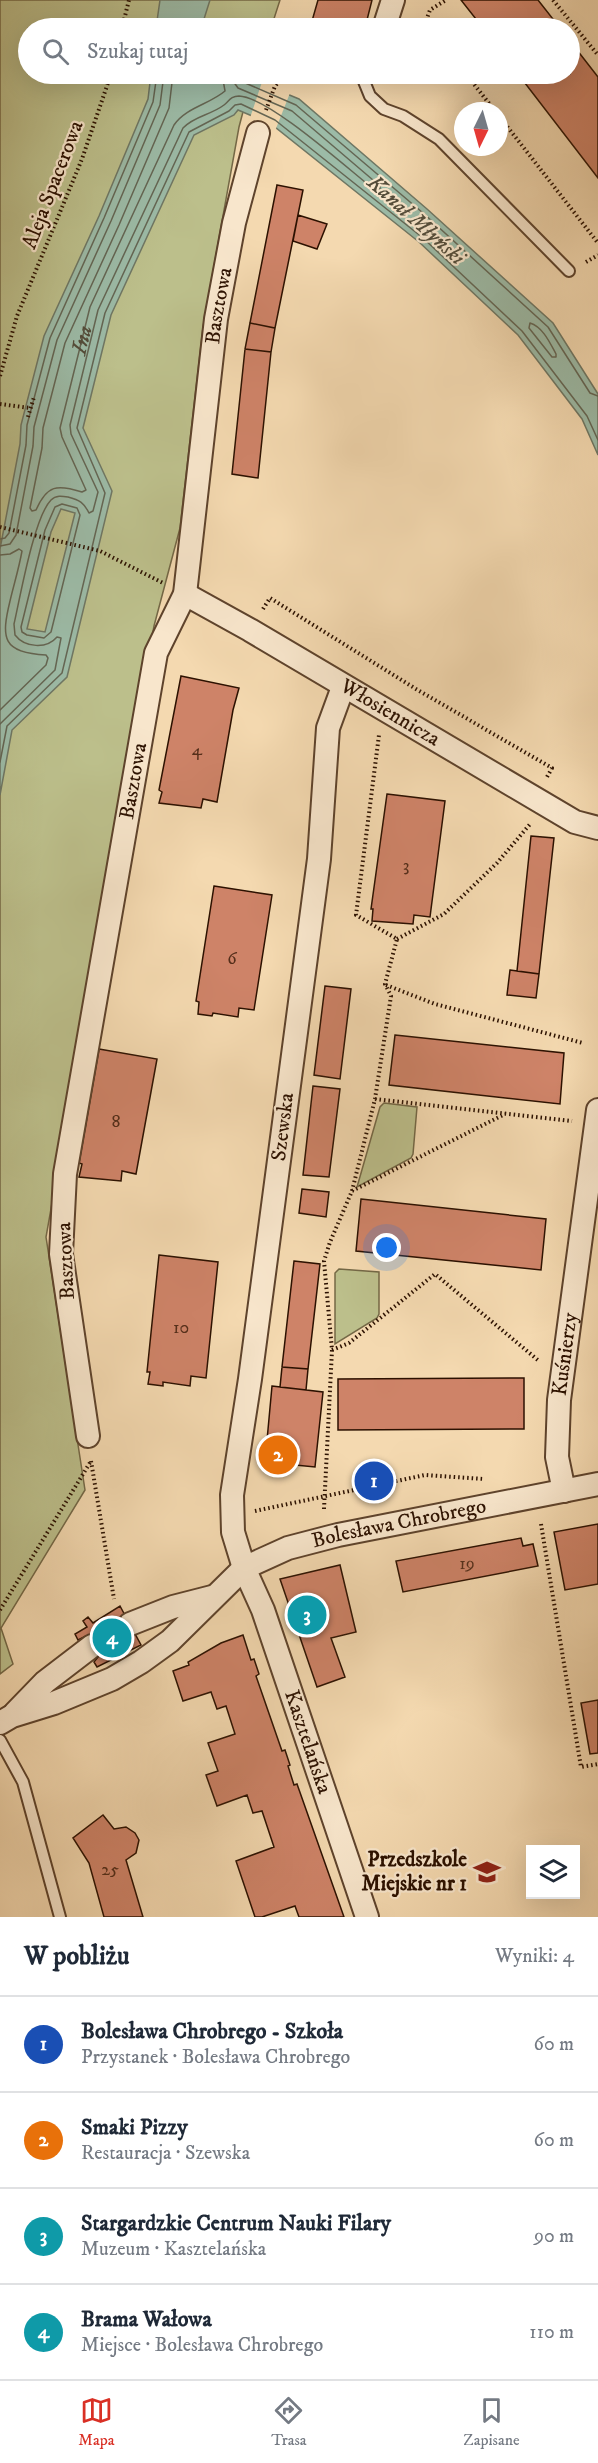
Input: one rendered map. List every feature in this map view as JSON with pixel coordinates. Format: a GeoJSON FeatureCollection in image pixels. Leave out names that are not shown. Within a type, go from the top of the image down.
{"type":"FeatureCollection","features":[{"type":"Feature","properties":{"kind":"street"},"geometry":{"type":"LineString","coordinates":[[387,18],[393,0]]}},
{"type":"Feature","properties":{"kind":"street","name":"Basztowa"},"geometry":{"type":"LineString","coordinates":[[88,1436],[61,1254],[65,1174],[156,653],[185,594],[216,319],[234,223],[258,134]]}},
{"type":"Feature","properties":{"kind":"street","name":"Włosiennicza"},"geometry":{"type":"LineString","coordinates":[[185,594],[575,822],[598,828]]}},
{"type":"Feature","properties":{"kind":"street","name":"Szewska"},"geometry":{"type":"LineString","coordinates":[[244,1568],[233,1532],[232,1495],[250,1379],[319,859],[328,728],[343,687]]}},
{"type":"Feature","properties":{"kind":"street","name":"Kuśnierzy"},"geometry":{"type":"LineString","coordinates":[[564,1491],[557,1457],[559,1400],[597,1117]]}},
{"type":"Feature","properties":{"kind":"street","name":"Bolesława Chrobrego"},"geometry":{"type":"LineString","coordinates":[[6,1720],[102,1683],[141,1662],[170,1641],[244,1568],[288,1548],[338,1535],[598,1484]]}},
{"type":"Feature","properties":{"kind":"street","name":"Kasztelańska"},"geometry":{"type":"LineString","coordinates":[[244,1568],[263,1610],[367,1917]]}},
{"type":"Feature","properties":{"kind":"street"},"geometry":{"type":"LineString","coordinates":[[130,1624],[173,1607],[214,1597]]}},
{"type":"Feature","properties":{"kind":"street","name":"Bolesława Chrobrego"},"geometry":{"type":"LineString","coordinates":[[6,1720],[45,1682],[92,1646]]}},
{"type":"Feature","properties":{"kind":"lane"},"geometry":{"type":"LineString","coordinates":[[365,84],[370,96],[384,109],[403,116],[439,139],[569,271]]}},
{"type":"Feature","properties":{"kind":"lane"},"geometry":{"type":"LineString","coordinates":[[0,1740],[23,1782],[60,1917]]}},
{"type":"Feature","properties":{"kind":"path"},"geometry":{"type":"LineString","coordinates":[[124,18],[129,0]]}},
{"type":"Feature","properties":{"kind":"path"},"geometry":{"type":"LineString","coordinates":[[427,18],[430,10],[446,0]]}},
{"type":"Feature","properties":{"kind":"path"},"geometry":{"type":"LineString","coordinates":[[553,0],[567,18]]}},
{"type":"Feature","properties":{"kind":"path"},"geometry":{"type":"LineString","coordinates":[[580,34],[598,56]]}},
{"type":"Feature","properties":{"kind":"path","name":"Aleja Spacerowa"},"geometry":{"type":"LineString","coordinates":[[0,376],[17,316],[82,159],[108,84]]}},
{"type":"Feature","properties":{"kind":"path"},"geometry":{"type":"LineString","coordinates":[[474,84],[488,102]]}},
{"type":"Feature","properties":{"kind":"path"},"geometry":{"type":"LineString","coordinates":[[508,128],[598,243]]}},
{"type":"Feature","properties":{"kind":"path"},"geometry":{"type":"LineString","coordinates":[[28,417],[34,397]]}},
{"type":"Feature","properties":{"kind":"path"},"geometry":{"type":"LineString","coordinates":[[0,404],[30,408]]}},
{"type":"Feature","properties":{"kind":"path"},"geometry":{"type":"LineString","coordinates":[[0,527],[100,551],[185,594]]}},
{"type":"Feature","properties":{"kind":"path"},"geometry":{"type":"LineString","coordinates":[[257,617],[270,598],[552,768],[542,787]]}},
{"type":"Feature","properties":{"kind":"path"},"geometry":{"type":"LineString","coordinates":[[381,726],[356,915],[397,939]]}},
{"type":"Feature","properties":{"kind":"path"},"geometry":{"type":"LineString","coordinates":[[324,1509],[332,1350],[324,1261],[352,1191],[375,1099],[391,996],[385,984],[397,939],[444,914],[497,863],[536,816]]}},
{"type":"Feature","properties":{"kind":"path"},"geometry":{"type":"LineString","coordinates":[[385,984],[435,1004],[583,1043]]}},
{"type":"Feature","properties":{"kind":"path"},"geometry":{"type":"LineString","coordinates":[[375,1099],[506,1113],[597,1117]]}},
{"type":"Feature","properties":{"kind":"path"},"geometry":{"type":"LineString","coordinates":[[352,1191],[506,1113]]}},
{"type":"Feature","properties":{"kind":"path"},"geometry":{"type":"LineString","coordinates":[[332,1350],[349,1343],[435,1274],[542,1363]]}},
{"type":"Feature","properties":{"kind":"path"},"geometry":{"type":"LineString","coordinates":[[88,1436],[114,1599]]}},
{"type":"Feature","properties":{"kind":"path"},"geometry":{"type":"LineString","coordinates":[[0,1610],[91,1461]]}},
{"type":"Feature","properties":{"kind":"path"},"geometry":{"type":"LineString","coordinates":[[233,1532],[252,1512],[425,1475],[492,1479]]}},
{"type":"Feature","properties":{"kind":"path"},"geometry":{"type":"LineString","coordinates":[[541,1524],[581,1767],[598,1764]]}},
{"type":"Feature","properties":{"kind":"green space"},"geometry":{"type":"Polygon","coordinates":[[[0,0],[280,0],[274,18],[18,18],[18,84],[250,84],[239,127],[203,327],[180,528],[154,626],[46,1237],[85,1490],[1,1628],[13,1664],[0,1674],[0,0]]]}},
{"type":"Feature","properties":{"kind":"green space"},"geometry":{"type":"Polygon","coordinates":[[[384,1103],[417,1107],[413,1154],[411,1158],[357,1187],[380,1107],[384,1103]]]}},
{"type":"Feature","properties":{"kind":"green space"},"geometry":{"type":"Polygon","coordinates":[[[339,1269],[379,1272],[379,1314],[377,1318],[335,1344],[335,1273],[339,1269]]]}},
{"type":"Feature","properties":{"kind":"water"},"geometry":{"type":"Polygon","coordinates":[[[160,0],[210,0],[204,18],[157,18],[160,0]]]}},
{"type":"Feature","properties":{"kind":"water"},"geometry":{"type":"Polygon","coordinates":[[[150,84],[263,84],[299,99],[427,209],[553,323],[598,394],[598,455],[582,419],[518,335],[419,242],[271,124],[238,110],[234,115],[194,135],[111,315],[83,428],[112,491],[67,677],[12,730],[0,795],[0,549],[20,444],[21,425],[44,336],[99,216],[148,99],[150,84]],[[61,509],[51,532],[27,629],[45,632],[75,513],[61,509]]]}},
{"type":"Feature","properties":{"kind":"pier"},"geometry":{"type":"Polygon","coordinates":[[[261,84],[290,93],[275,131],[250,118],[261,84]]]}},
{"type":"Feature","properties":{"kind":"building"},"geometry":{"type":"Polygon","coordinates":[[[318,0],[372,0],[368,18],[313,18],[318,0]]]}},
{"type":"Feature","properties":{"kind":"building"},"geometry":{"type":"Polygon","coordinates":[[[461,0],[538,0],[552,18],[475,18],[461,0]]]}},
{"type":"Feature","properties":{"kind":"building"},"geometry":{"type":"Polygon","coordinates":[[[580,54],[598,77],[598,178],[526,84],[580,84],[580,54]]]}},
{"type":"Feature","properties":{"kind":"building"},"geometry":{"type":"Polygon","coordinates":[[[277,185],[303,190],[275,328],[250,323],[277,185]]]}},
{"type":"Feature","properties":{"kind":"building"},"geometry":{"type":"Polygon","coordinates":[[[298,215],[327,224],[317,249],[293,241],[298,215]]]}},
{"type":"Feature","properties":{"kind":"building"},"geometry":{"type":"Polygon","coordinates":[[[250,323],[275,328],[271,352],[245,349],[250,323]]]}},
{"type":"Feature","properties":{"kind":"building"},"geometry":{"type":"Polygon","coordinates":[[[245,349],[271,352],[258,478],[232,474],[245,349]]]}},
{"type":"Feature","properties":{"kind":"building"},"geometry":{"type":"Polygon","coordinates":[[[181,676],[239,688],[217,802],[203,799],[201,808],[159,803],[162,792],[159,790],[181,676]]]}},
{"type":"Feature","properties":{"kind":"building"},"geometry":{"type":"Polygon","coordinates":[[[387,794],[445,801],[430,917],[414,915],[413,924],[372,921],[373,909],[371,909],[387,794]]]}},
{"type":"Feature","properties":{"kind":"building"},"geometry":{"type":"Polygon","coordinates":[[[531,836],[554,838],[539,974],[517,971],[531,836]]]}},
{"type":"Feature","properties":{"kind":"building"},"geometry":{"type":"Polygon","coordinates":[[[214,886],[272,895],[254,1010],[239,1008],[238,1017],[213,1013],[212,1016],[198,1014],[199,1002],[196,1001],[214,886]]]}},
{"type":"Feature","properties":{"kind":"building"},"geometry":{"type":"Polygon","coordinates":[[[510,970],[539,974],[536,998],[507,995],[510,970]]]}},
{"type":"Feature","properties":{"kind":"building"},"geometry":{"type":"Polygon","coordinates":[[[325,986],[351,989],[340,1079],[314,1075],[325,986]]]}},
{"type":"Feature","properties":{"kind":"building"},"geometry":{"type":"Polygon","coordinates":[[[395,1035],[564,1053],[560,1104],[389,1085],[395,1035]]]}},
{"type":"Feature","properties":{"kind":"building"},"geometry":{"type":"Polygon","coordinates":[[[99,1049],[157,1059],[136,1174],[122,1171],[121,1181],[79,1177],[82,1164],[79,1163],[99,1049]]]}},
{"type":"Feature","properties":{"kind":"building"},"geometry":{"type":"Polygon","coordinates":[[[313,1086],[340,1089],[329,1177],[303,1175],[313,1086]]]}},
{"type":"Feature","properties":{"kind":"building"},"geometry":{"type":"Polygon","coordinates":[[[302,1189],[329,1192],[326,1217],[299,1213],[302,1189]]]}},
{"type":"Feature","properties":{"kind":"building"},"geometry":{"type":"Polygon","coordinates":[[[361,1199],[546,1219],[541,1270],[356,1251],[361,1199]]]}},
{"type":"Feature","properties":{"kind":"building"},"geometry":{"type":"Polygon","coordinates":[[[159,1255],[218,1262],[206,1378],[191,1376],[190,1386],[163,1382],[163,1386],[148,1384],[150,1372],[147,1372],[159,1255]]]}},
{"type":"Feature","properties":{"kind":"building"},"geometry":{"type":"Polygon","coordinates":[[[294,1261],[320,1264],[308,1369],[282,1367],[294,1261]]]}},
{"type":"Feature","properties":{"kind":"building"},"geometry":{"type":"Polygon","coordinates":[[[282,1367],[308,1369],[306,1390],[280,1387],[282,1367]]]}},
{"type":"Feature","properties":{"kind":"building"},"geometry":{"type":"Polygon","coordinates":[[[524,1378],[524,1429],[338,1430],[338,1379],[524,1378]]]}},
{"type":"Feature","properties":{"kind":"building"},"geometry":{"type":"Polygon","coordinates":[[[272,1386],[323,1392],[315,1467],[265,1462],[272,1386]]]}},
{"type":"Feature","properties":{"kind":"building"},"geometry":{"type":"Polygon","coordinates":[[[598,1524],[598,1584],[565,1590],[554,1532],[598,1524]]]}},
{"type":"Feature","properties":{"kind":"building"},"geometry":{"type":"Polygon","coordinates":[[[521,1538],[523,1546],[533,1544],[538,1566],[403,1592],[396,1561],[521,1538]]]}},
{"type":"Feature","properties":{"kind":"building"},"geometry":{"type":"Polygon","coordinates":[[[340,1565],[356,1632],[331,1638],[345,1677],[317,1687],[280,1579],[340,1565]]]}},
{"type":"Feature","properties":{"kind":"building"},"geometry":{"type":"Polygon","coordinates":[[[120,1606],[141,1645],[97,1667],[94,1662],[98,1657],[86,1636],[78,1640],[75,1634],[87,1627],[83,1621],[88,1617],[93,1623],[120,1606]]]}},
{"type":"Feature","properties":{"kind":"building"},"geometry":{"type":"Polygon","coordinates":[[[243,1635],[251,1660],[254,1659],[259,1674],[256,1676],[282,1751],[285,1750],[294,1785],[297,1784],[344,1917],[299,1917],[295,1906],[262,1917],[255,1917],[236,1861],[274,1847],[262,1811],[253,1813],[247,1795],[217,1806],[206,1775],[218,1771],[208,1743],[235,1734],[226,1706],[217,1709],[211,1692],[183,1701],[173,1671],[189,1665],[188,1662],[221,1643],[243,1635]]]}},
{"type":"Feature","properties":{"kind":"building"},"geometry":{"type":"Polygon","coordinates":[[[598,1700],[598,1753],[590,1754],[581,1703],[598,1700]]]}},
{"type":"Feature","properties":{"kind":"building"},"geometry":{"type":"Polygon","coordinates":[[[103,1815],[114,1829],[126,1827],[135,1833],[139,1840],[136,1853],[126,1860],[143,1917],[104,1917],[89,1863],[73,1838],[103,1815]]]}},
{"type":"Feature","properties":{"kind":"tunnel"},"geometry":{"type":"LineString","coordinates":[[92,1646],[130,1624]]}},
{"type":"Feature","properties":{"kind":"place","name":"Smaki Pizzy"},"geometry":{"type":"Point","coordinates":[278,1455]}},
{"type":"Feature","properties":{"kind":"place","name":"Bolesława Chrobrego - Szkoła"},"geometry":{"type":"Point","coordinates":[374,1481]}},
{"type":"Feature","properties":{"kind":"place","name":"Stargardzkie Centrum Nauki Filary"},"geometry":{"type":"Point","coordinates":[307,1615]}},
{"type":"Feature","properties":{"kind":"place","name":"Brama Wałowa"},"geometry":{"type":"Point","coordinates":[112,1638]}},
{"type":"Feature","properties":{"kind":"place","name":"Przedszkole Miejskie nr 1"},"geometry":{"type":"Point","coordinates":[487,1872]}},
{"type":"Feature","properties":{"kind":"water label","name":"Kanał Młyński"},"geometry":{"type":"Point","coordinates":[416,220]}},
{"type":"Feature","properties":{"kind":"water label","name":"Ina"},"geometry":{"type":"Point","coordinates":[83,339]}}]}
